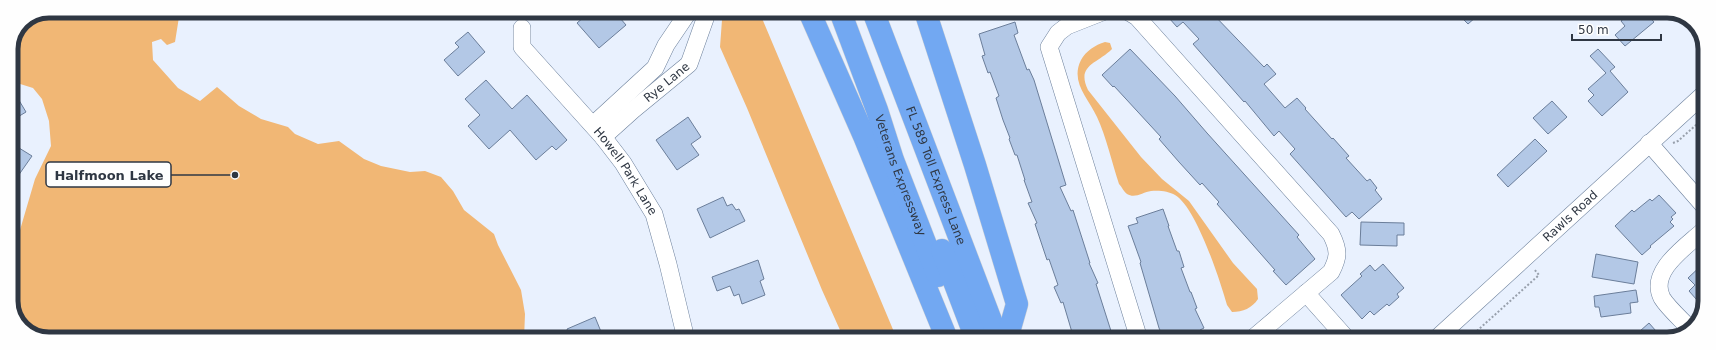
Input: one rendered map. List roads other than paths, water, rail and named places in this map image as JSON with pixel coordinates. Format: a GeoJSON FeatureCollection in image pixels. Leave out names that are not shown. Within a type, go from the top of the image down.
{"type":"FeatureCollection","features":[{"type":"Feature","properties":{"kind":"highway"},"geometry":{"type":"LineString","coordinates":[[812,18],[864,136],[944,332]]}},
{"type":"Feature","properties":{"kind":"highway","name":"Veterans Expressway"},"geometry":{"type":"LineString","coordinates":[[843,18],[877,110],[893,160],[959,332]]}},
{"type":"Feature","properties":{"kind":"highway","name":"FL 589 Toll Express Lane"},"geometry":{"type":"LineString","coordinates":[[876,18],[1004,332]]}},
{"type":"Feature","properties":{"kind":"highway"},"geometry":{"type":"LineString","coordinates":[[891,18],[1005,332]]}},
{"type":"Feature","properties":{"kind":"highway"},"geometry":{"type":"LineString","coordinates":[[927,18],[975,165],[1017,304],[1007,332]]}},
{"type":"Feature","properties":{"kind":"highway","name":"FL 589 Toll Express Lane"},"geometry":{"type":"LineString","coordinates":[[877,110],[902,145],[973,332]]}},
{"type":"Feature","properties":{"kind":"street","name":"Rye Lane"},"geometry":{"type":"LineString","coordinates":[[598,131],[655,68],[666,45],[684,18]]}},
{"type":"Feature","properties":{"kind":"street","name":"Rye Lane"},"geometry":{"type":"LineString","coordinates":[[598,131],[668,81],[689,64],[705,18]]}},
{"type":"Feature","properties":{"kind":"street"},"geometry":{"type":"LineString","coordinates":[[1089,18],[1067,26],[1058,33],[1049,47],[1137,332]]}},
{"type":"Feature","properties":{"kind":"street"},"geometry":{"type":"LineString","coordinates":[[1138,18],[1331,234],[1337,246],[1337,261],[1331,272],[1260,332]]}},
{"type":"Feature","properties":{"kind":"street","name":"Howell Park Lane"},"geometry":{"type":"LineString","coordinates":[[522,28],[522,47],[598,131],[623,163],[654,214],[684,332]]}},
{"type":"Feature","properties":{"kind":"street"},"geometry":{"type":"LineString","coordinates":[[678,28],[699,36]]}},
{"type":"Feature","properties":{"kind":"street"},"geometry":{"type":"LineString","coordinates":[[655,68],[668,81]]}},
{"type":"Feature","properties":{"kind":"street","name":"Rawls Road"},"geometry":{"type":"LineString","coordinates":[[1444,332],[1698,99]]}},
{"type":"Feature","properties":{"kind":"street"},"geometry":{"type":"LineString","coordinates":[[1649,143],[1698,199]]}},
{"type":"Feature","properties":{"kind":"street"},"geometry":{"type":"LineString","coordinates":[[1687,325],[1662,298],[1659,287],[1660,276],[1665,266],[1698,236]]}},
{"type":"Feature","properties":{"kind":"street"},"geometry":{"type":"LineString","coordinates":[[1306,293],[1341,332]]}},
{"type":"Feature","properties":{"kind":"place","name":"Halfmoon Lake"},"geometry":{"type":"Point","coordinates":[235,175]}}]}
